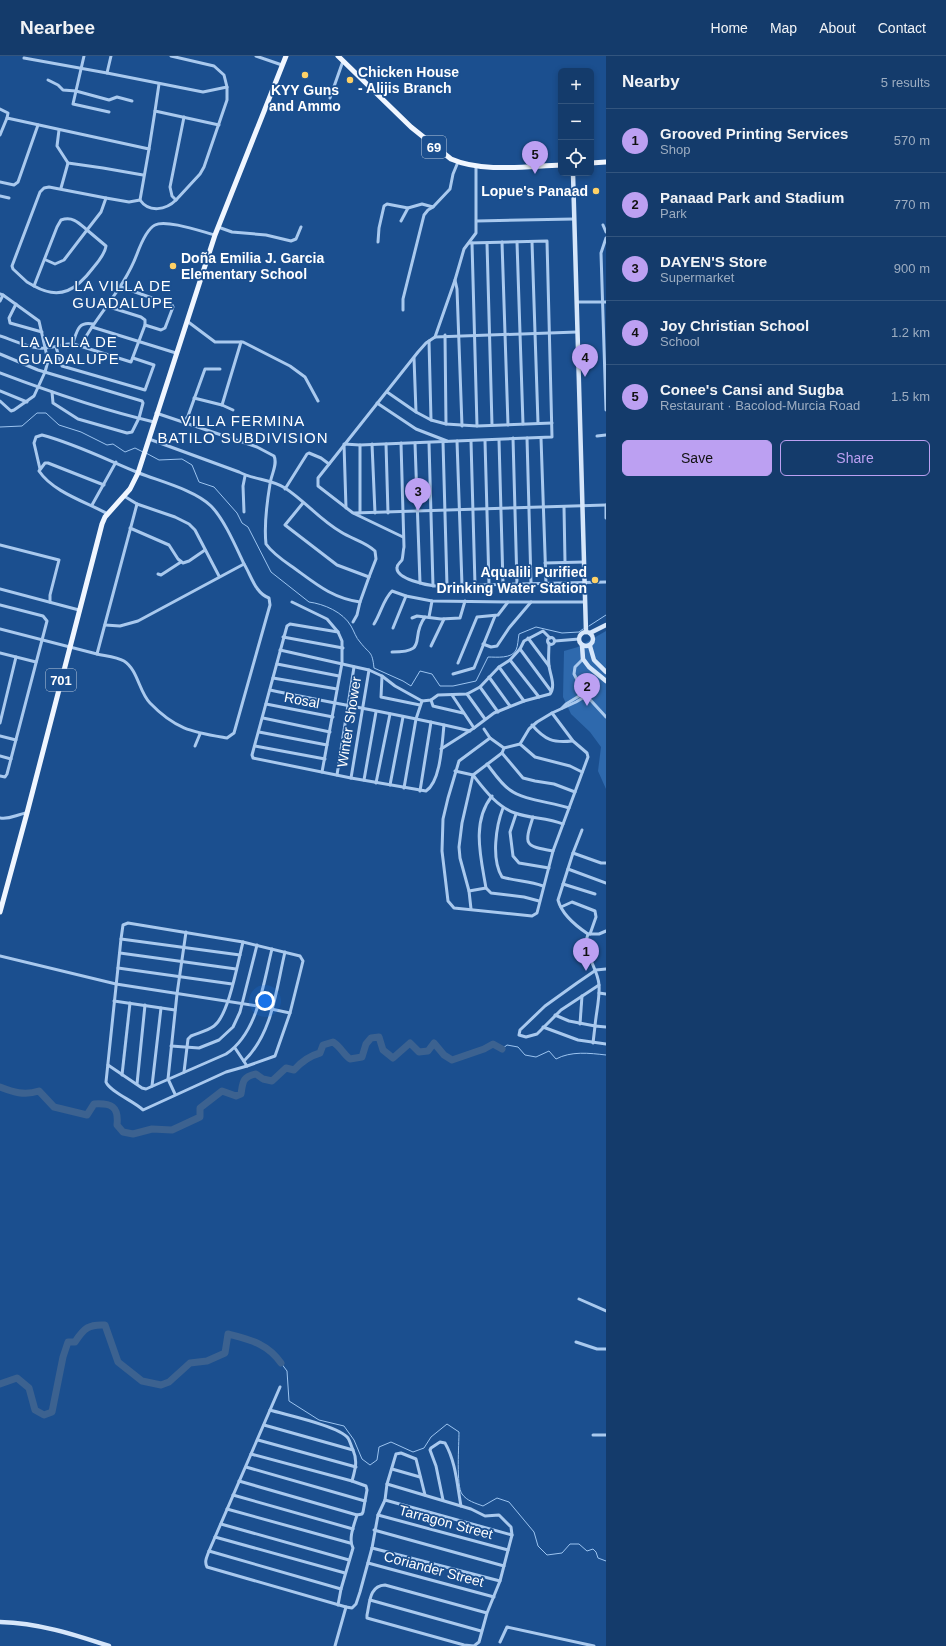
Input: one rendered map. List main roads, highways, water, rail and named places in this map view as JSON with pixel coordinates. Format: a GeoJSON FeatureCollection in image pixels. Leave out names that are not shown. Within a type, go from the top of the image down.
{"type":"FeatureCollection","features":[{"type":"Feature","properties":{"kind":"main road","name":"701"},"geometry":{"type":"LineString","coordinates":[[0,912],[28,813],[93,554],[102,524],[108,514],[124,496],[138,472],[215,235],[286,56]]}},
{"type":"Feature","properties":{"kind":"main road","name":"69"},"geometry":{"type":"LineString","coordinates":[[338,56],[411,127],[438,150],[458,162],[476,166],[495,167],[558,164]]}},
{"type":"Feature","properties":{"kind":"main road"},"geometry":{"type":"LineString","coordinates":[[594,163],[606,162]]}},
{"type":"Feature","properties":{"kind":"waterway"},"geometry":{"type":"LineString","coordinates":[[0,427],[22,426],[37,413],[46,413],[59,425],[81,432],[107,445],[113,444],[125,452],[135,448],[143,452]]}},
{"type":"Feature","properties":{"kind":"waterway"},"geometry":{"type":"LineString","coordinates":[[146,453],[159,460],[182,459],[192,465],[199,482],[214,487],[237,513],[242,523],[248,527],[271,572],[309,602],[327,607],[348,621],[356,636],[370,653],[374,668],[411,686],[420,671],[432,674],[440,686],[453,686],[476,681],[488,657],[504,657],[511,655],[517,648],[519,634],[536,627],[562,633],[579,632],[583,629]]}},
{"type":"Feature","properties":{"kind":"waterway"},"geometry":{"type":"LineString","coordinates":[[589,626],[606,615]]}},
{"type":"Feature","properties":{"kind":"waterway"},"geometry":{"type":"LineString","coordinates":[[0,1087],[14,1092],[23,1093],[39,1091],[54,1107],[87,1115],[94,1104],[109,1105],[113,1107],[117,1114],[117,1125],[123,1132],[133,1134],[152,1129],[172,1130],[200,1117],[200,1108],[222,1091],[236,1096],[241,1094],[244,1081],[251,1075],[256,1074],[263,1079],[272,1081],[286,1068],[294,1070],[306,1059],[320,1053],[323,1045],[333,1042],[350,1059],[362,1057],[366,1044],[371,1038],[379,1037],[383,1050],[393,1058],[410,1043],[419,1052],[428,1051],[434,1043],[444,1055],[452,1060],[484,1049],[493,1044],[502,1049]]}},
{"type":"Feature","properties":{"kind":"waterway"},"geometry":{"type":"LineString","coordinates":[[502,1049],[507,1045],[518,1047],[525,1055],[536,1057],[549,1051],[556,1059],[562,1056],[574,1054],[587,1053],[606,1055]]}},
{"type":"Feature","properties":{"kind":"waterway"},"geometry":{"type":"LineString","coordinates":[[0,1384],[17,1378],[29,1388],[35,1410],[44,1415],[52,1412],[63,1357],[68,1342],[75,1342],[84,1330],[95,1325],[105,1325],[118,1362],[142,1381],[161,1385],[169,1382],[190,1363],[207,1361],[225,1353],[228,1334],[258,1343],[276,1356],[281,1363]]}},
{"type":"Feature","properties":{"kind":"waterway"},"geometry":{"type":"LineString","coordinates":[[281,1363],[287,1371],[289,1401],[319,1420],[344,1426],[354,1440],[362,1459],[370,1465],[377,1460],[379,1447],[391,1442],[413,1452],[424,1448],[431,1437],[447,1424],[459,1432],[459,1483],[460,1490],[466,1498],[471,1502],[483,1506],[497,1498],[509,1502],[534,1532],[538,1546],[547,1555],[562,1553],[570,1544],[579,1544],[587,1551],[593,1549],[598,1558],[606,1561]]}},
{"type":"Feature","properties":{"kind":"place","name":"KYY Guns and Ammo"},"geometry":{"type":"Point","coordinates":[305,75]}},
{"type":"Feature","properties":{"kind":"place","name":"Chicken House - Alijis Branch"},"geometry":{"type":"Point","coordinates":[350,80]}},
{"type":"Feature","properties":{"kind":"place","name":"Conee's Cansi and Sugba"},"geometry":{"type":"Point","coordinates":[535,174]}},
{"type":"Feature","properties":{"kind":"place","name":"Lopue's Panaad"},"geometry":{"type":"Point","coordinates":[596,191]}},
{"type":"Feature","properties":{"kind":"place","name":"Doña Emilia J. Garcia Elementary School"},"geometry":{"type":"Point","coordinates":[173,266]}},
{"type":"Feature","properties":{"kind":"place","name":"Joy Christian School"},"geometry":{"type":"Point","coordinates":[585,377]}},
{"type":"Feature","properties":{"kind":"place","name":"DAYEN'S Store"},"geometry":{"type":"Point","coordinates":[418,511]}},
{"type":"Feature","properties":{"kind":"place","name":"Aqualili Purified Drinking Water Station"},"geometry":{"type":"Point","coordinates":[595,580]}},
{"type":"Feature","properties":{"kind":"place","name":"Panaad Park and Stadium"},"geometry":{"type":"Point","coordinates":[587,706]}},
{"type":"Feature","properties":{"kind":"place","name":"Grooved Printing Services"},"geometry":{"type":"Point","coordinates":[586,971]}},
{"type":"Feature","properties":{"kind":"district","name":"LA VILLA DE GUADALUPE"},"geometry":{"type":"Point","coordinates":[123,294]}},
{"type":"Feature","properties":{"kind":"district","name":"LA VILLA DE GUADALUPE"},"geometry":{"type":"Point","coordinates":[69,350]}},
{"type":"Feature","properties":{"kind":"district","name":"VILLA FERMINA BATILO SUBDIVISION"},"geometry":{"type":"Point","coordinates":[243,428]}}]}
